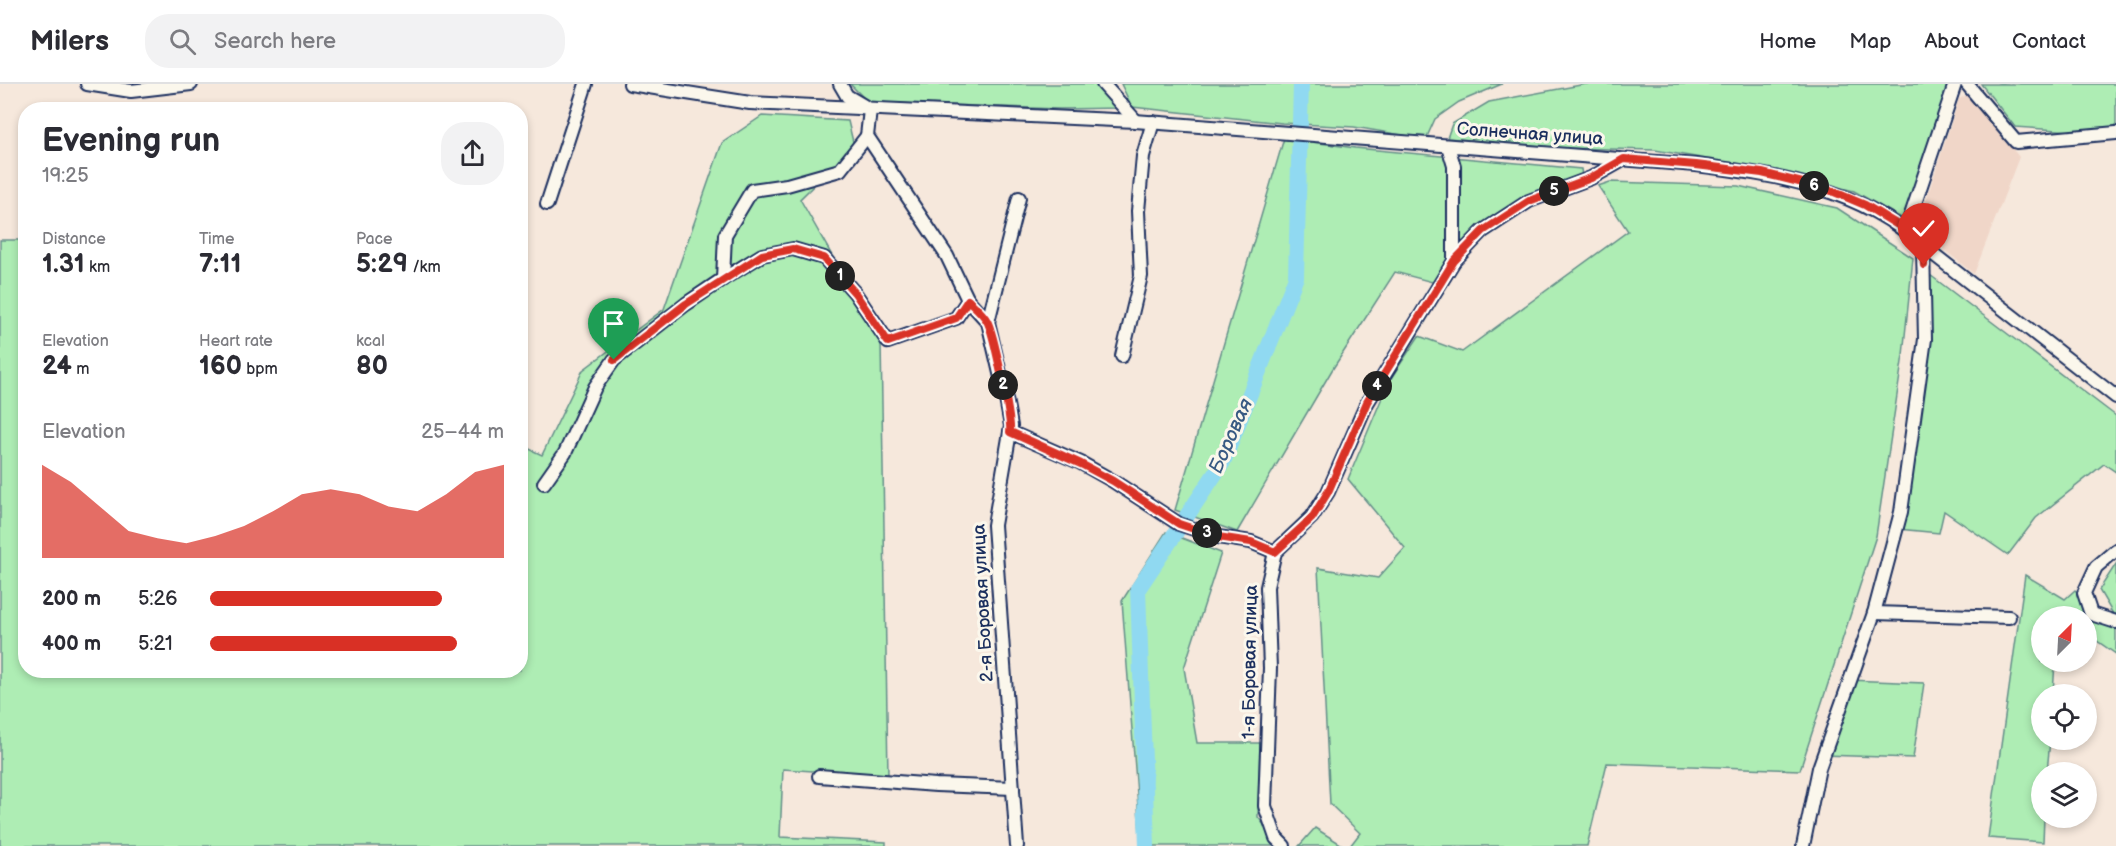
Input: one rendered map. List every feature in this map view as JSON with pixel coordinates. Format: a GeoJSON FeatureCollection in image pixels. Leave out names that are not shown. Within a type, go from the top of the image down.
{"type":"FeatureCollection","features":[{"type":"Feature","properties":{"kind":"street"},"geometry":{"type":"LineString","coordinates":[[87,84],[131,91],[191,84]]}},
{"type":"Feature","properties":{"kind":"street"},"geometry":{"type":"LineString","coordinates":[[547,204],[586,84]]}},
{"type":"Feature","properties":{"kind":"street","name":"Солнечная улица"},"geometry":{"type":"LineString","coordinates":[[630,84],[750,103],[1153,122],[1624,159],[1762,173],[1827,189],[1865,205],[1906,230],[1923,246],[2116,397]]}},
{"type":"Feature","properties":{"kind":"street"},"geometry":{"type":"LineString","coordinates":[[723,279],[725,235],[752,190],[786,185],[840,170],[867,136],[870,110],[847,96],[840,84]]}},
{"type":"Feature","properties":{"kind":"street"},"geometry":{"type":"LineString","coordinates":[[1103,84],[1136,121]]}},
{"type":"Feature","properties":{"kind":"street"},"geometry":{"type":"LineString","coordinates":[[1906,230],[1955,84]]}},
{"type":"Feature","properties":{"kind":"street"},"geometry":{"type":"LineString","coordinates":[[1967,84],[2016,142],[2116,133]]}},
{"type":"Feature","properties":{"kind":"street"},"geometry":{"type":"LineString","coordinates":[[1122,356],[1141,276],[1138,211],[1143,156],[1153,122]]}},
{"type":"Feature","properties":{"kind":"street","name":"2-я Боровая улица"},"geometry":{"type":"LineString","coordinates":[[867,136],[947,256],[968,300],[988,322],[1006,399],[1011,426],[994,525],[1017,846]]}},
{"type":"Feature","properties":{"kind":"street"},"geometry":{"type":"LineString","coordinates":[[1448,146],[1454,166],[1454,261]]}},
{"type":"Feature","properties":{"kind":"street"},"geometry":{"type":"LineString","coordinates":[[1010,432],[1113,481],[1179,524],[1218,537],[1251,542],[1275,552],[1312,518],[1328,492],[1367,402],[1454,261],[1483,231],[1529,201],[1591,178],[1624,159]]}},
{"type":"Feature","properties":{"kind":"street"},"geometry":{"type":"LineString","coordinates":[[988,322],[1019,198]]}},
{"type":"Feature","properties":{"kind":"street"},"geometry":{"type":"LineString","coordinates":[[1803,846],[1819,768],[1874,613],[1901,512],[1925,339],[1923,246]]}},
{"type":"Feature","properties":{"kind":"street"},"geometry":{"type":"LineString","coordinates":[[544,483],[565,453],[595,387],[614,360],[686,304],[762,255],[793,249],[824,258],[855,293],[888,342],[956,318],[968,300]]}},
{"type":"Feature","properties":{"kind":"street"},"geometry":{"type":"LineString","coordinates":[[2116,550],[2096,567],[2084,593],[2091,614],[2116,622]]}},
{"type":"Feature","properties":{"kind":"street","name":"1-я Боровая улица"},"geometry":{"type":"LineString","coordinates":[[1275,552],[1267,587],[1270,668],[1264,806],[1276,838],[1284,846]]}},
{"type":"Feature","properties":{"kind":"street"},"geometry":{"type":"LineString","coordinates":[[1874,613],[2009,617]]}},
{"type":"Feature","properties":{"kind":"street"},"geometry":{"type":"LineString","coordinates":[[819,776],[936,786],[1013,788]]}},
{"type":"Feature","properties":{"kind":"shaded area"},"geometry":{"type":"Polygon","coordinates":[[[1969,94],[2019,157],[1974,274],[1917,228],[1959,99],[1969,94]]]}},
{"type":"Feature","properties":{"kind":"green space"},"geometry":{"type":"Polygon","coordinates":[[[850,84],[1114,84],[1120,108],[1060,109],[868,102],[850,84]]]}},
{"type":"Feature","properties":{"kind":"green space"},"geometry":{"type":"Polygon","coordinates":[[[1121,84],[1502,84],[1459,102],[1435,119],[1426,139],[1354,127],[1282,123],[1132,107],[1121,84]]]}},
{"type":"Feature","properties":{"kind":"green space"},"geometry":{"type":"Polygon","coordinates":[[[1586,84],[1953,84],[1905,220],[1854,191],[1770,170],[1655,150],[1563,148],[1447,138],[1452,124],[1489,102],[1586,84]]]}},
{"type":"Feature","properties":{"kind":"green space"},"geometry":{"type":"Polygon","coordinates":[[[1981,84],[2116,84],[2116,131],[2101,133],[2015,127],[1981,84]]]}},
{"type":"Feature","properties":{"kind":"green space"},"geometry":{"type":"Polygon","coordinates":[[[762,116],[848,121],[854,146],[800,199],[881,342],[888,776],[783,769],[780,837],[886,842],[886,846],[0,846],[0,240],[18,240],[18,678],[528,678],[528,448],[542,455],[583,370],[664,309],[722,143],[762,116]]]}},
{"type":"Feature","properties":{"kind":"green space"},"geometry":{"type":"Polygon","coordinates":[[[1284,138],[1355,148],[1581,169],[1582,177],[1511,206],[1436,283],[1395,272],[1332,370],[1237,532],[1175,510],[1284,138]]]}},
{"type":"Feature","properties":{"kind":"green space"},"geometry":{"type":"Polygon","coordinates":[[[1610,182],[1738,186],[1837,208],[1913,258],[1903,355],[1876,536],[1800,770],[1607,763],[1587,846],[1350,846],[1360,833],[1330,804],[1318,568],[1378,578],[1405,548],[1348,479],[1389,381],[1419,336],[1462,352],[1628,231],[1598,186],[1610,182]]]}},
{"type":"Feature","properties":{"kind":"green space"},"geometry":{"type":"Polygon","coordinates":[[[1930,275],[2116,416],[2116,472],[2104,464],[2036,518],[2008,555],[1944,511],[1939,533],[1898,529],[1930,275]]]}},
{"type":"Feature","properties":{"kind":"green space"},"geometry":{"type":"Polygon","coordinates":[[[1166,532],[1221,553],[1184,668],[1197,743],[1260,743],[1258,817],[1280,846],[1141,846],[1122,601],[1166,532]]]}},
{"type":"Feature","properties":{"kind":"green space"},"geometry":{"type":"Polygon","coordinates":[[[2116,564],[2116,614],[2113,614],[2099,590],[2116,564]]]}},
{"type":"Feature","properties":{"kind":"green space"},"geometry":{"type":"Polygon","coordinates":[[[2025,575],[2065,599],[2075,590],[2091,606],[2031,606],[2031,672],[2054,672],[2054,684],[2031,684],[2031,750],[2049,750],[2048,762],[2031,762],[2031,828],[2044,828],[2043,842],[1988,838],[2025,575]]]}},
{"type":"Feature","properties":{"kind":"green space"},"geometry":{"type":"Polygon","coordinates":[[[2097,612],[2106,621],[2116,624],[2116,654],[2097,641],[2097,612]]]}},
{"type":"Feature","properties":{"kind":"green space"},"geometry":{"type":"Polygon","coordinates":[[[1847,680],[1924,683],[1913,758],[1823,755],[1847,680]]]}},
{"type":"Feature","properties":{"kind":"green space"},"geometry":{"type":"Polygon","coordinates":[[[1315,828],[1344,846],[1299,846],[1315,828]]]}},
{"type":"Feature","properties":{"kind":"waterway","name":"Боровая"},"geometry":{"type":"LineString","coordinates":[[1147,846],[1138,589],[1223,462],[1296,277],[1301,84]]}},
{"type":"Feature","properties":{"kind":"route"},"geometry":{"type":"LineString","coordinates":[[614,360],[686,304],[762,255],[793,249],[824,258],[855,293],[888,342],[956,318],[968,300],[988,322],[1006,399],[1010,432],[1113,481],[1179,524],[1218,537],[1251,542],[1275,552],[1312,518],[1328,492],[1367,402],[1454,261],[1483,231],[1529,201],[1591,178],[1624,159],[1762,173],[1827,189],[1865,205],[1906,230],[1923,246],[1924,265]]}}]}
